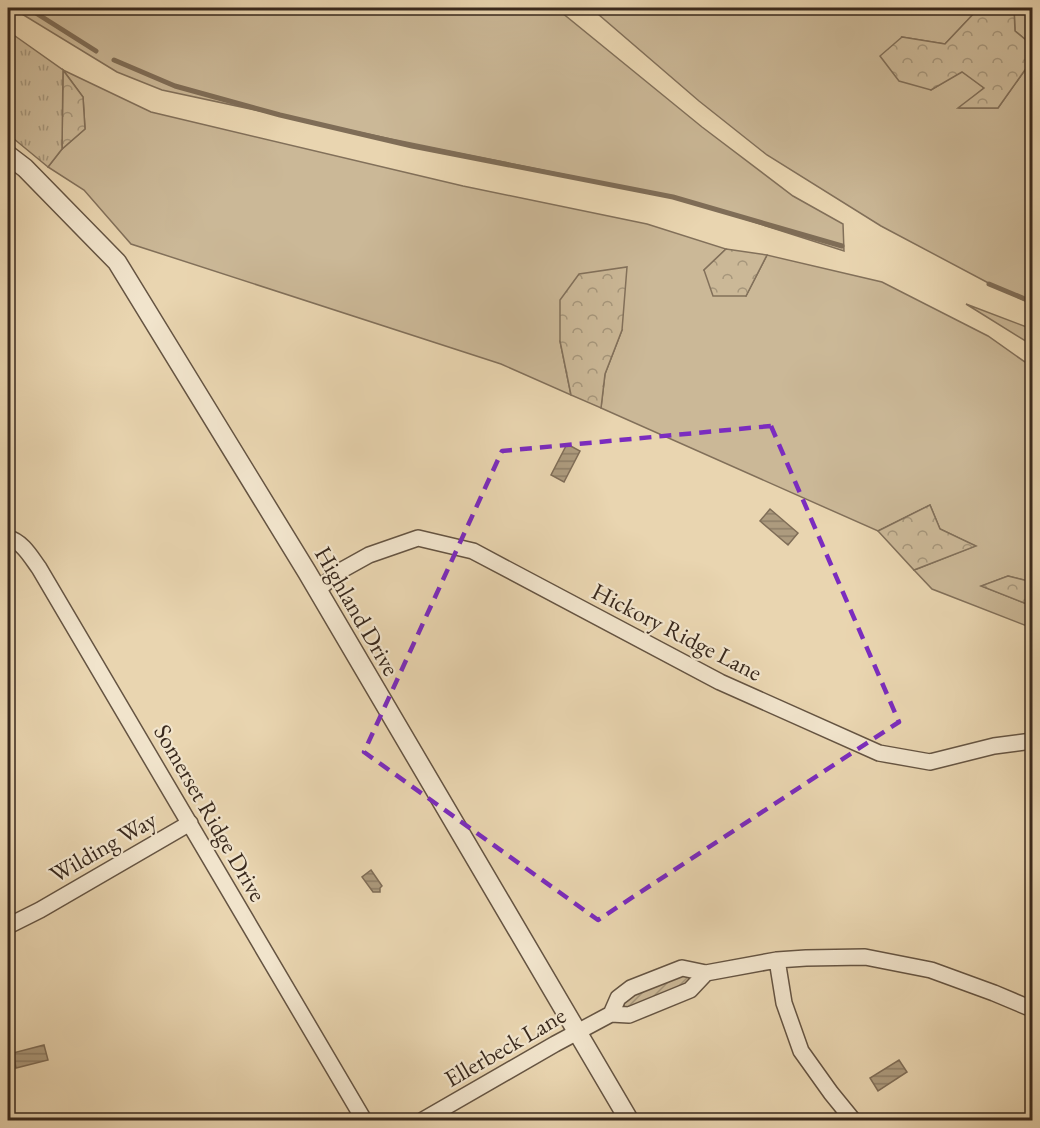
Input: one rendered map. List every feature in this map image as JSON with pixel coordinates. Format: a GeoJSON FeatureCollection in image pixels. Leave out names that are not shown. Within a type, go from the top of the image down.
{"type":"FeatureCollection","features":[{"type":"Feature","properties":{"kind":"street","name":"Highland Drive"},"geometry":{"type":"LineString","coordinates":[[8,154],[25,168],[117,262],[307,572],[629,1120]]}},
{"type":"Feature","properties":{"kind":"street","name":"Somerset Ridge Drive"},"geometry":{"type":"LineString","coordinates":[[8,538],[14,540],[28,553],[39,568],[364,1120]]}},
{"type":"Feature","properties":{"kind":"street","name":"Hickory Ridge Lane"},"geometry":{"type":"LineString","coordinates":[[316,590],[342,570],[369,555],[418,538],[473,551],[720,682],[879,753],[930,762],[994,746],[1032,741]]}},
{"type":"Feature","properties":{"kind":"street","name":"Wilding Way"},"geometry":{"type":"LineString","coordinates":[[8,926],[40,910],[190,823]]}},
{"type":"Feature","properties":{"kind":"street","name":"Ellerbeck Lane"},"geometry":{"type":"LineString","coordinates":[[611,1014],[618,998],[631,988],[682,968],[706,973],[777,960],[865,957],[931,970],[1032,1009]]}},
{"type":"Feature","properties":{"kind":"street"},"geometry":{"type":"LineString","coordinates":[[777,960],[784,1003],[801,1051],[853,1120]]}},
{"type":"Feature","properties":{"kind":"street","name":"Ellerbeck Lane"},"geometry":{"type":"LineString","coordinates":[[423,1120],[611,1014],[628,1015],[690,990],[706,973]]}},
{"type":"Feature","properties":{"kind":"highlighted area"},"geometry":{"type":"Polygon","coordinates":[[[771,426],[899,722],[598,920],[364,752],[502,451],[771,426]]]}},
{"type":"Feature","properties":{"kind":"green space"},"geometry":{"type":"Polygon","coordinates":[[[12,8],[556,8],[702,127],[793,196],[843,224],[844,251],[679,198],[162,90],[117,72],[12,8]]]}},
{"type":"Feature","properties":{"kind":"green space"},"geometry":{"type":"Polygon","coordinates":[[[591,8],[979,8],[945,44],[902,37],[931,90],[962,71],[984,88],[960,108],[998,108],[1032,60],[1032,304],[881,226],[767,155],[699,101],[591,8]]]}},
{"type":"Feature","properties":{"kind":"green space"},"geometry":{"type":"Polygon","coordinates":[[[979,8],[1014,8],[1015,31],[1032,45],[1032,60],[998,108],[958,108],[984,88],[962,72],[931,90],[899,81],[880,56],[902,37],[945,44],[979,8]]]}},
{"type":"Feature","properties":{"kind":"green space"},"geometry":{"type":"Polygon","coordinates":[[[1014,8],[1032,8],[1032,45],[1015,31],[1014,8]]]}},
{"type":"Feature","properties":{"kind":"green space"},"geometry":{"type":"Polygon","coordinates":[[[8,31],[63,70],[62,149],[48,167],[8,134],[8,31]]]}},
{"type":"Feature","properties":{"kind":"green space"},"geometry":{"type":"Polygon","coordinates":[[[63,70],[151,112],[463,186],[647,224],[726,249],[704,270],[746,296],[767,255],[882,282],[988,336],[1032,367],[1032,582],[1008,576],[982,586],[1032,606],[1032,628],[932,589],[914,570],[975,546],[940,529],[930,505],[878,531],[601,408],[605,374],[622,330],[560,341],[571,395],[501,364],[131,244],[84,190],[48,167],[62,149],[85,129],[83,97],[63,70]]]}},
{"type":"Feature","properties":{"kind":"green space"},"geometry":{"type":"Polygon","coordinates":[[[63,70],[83,97],[85,129],[62,149],[63,70]]]}},
{"type":"Feature","properties":{"kind":"green space"},"geometry":{"type":"Polygon","coordinates":[[[726,249],[767,255],[746,296],[713,296],[704,270],[726,249]]]}},
{"type":"Feature","properties":{"kind":"green space"},"geometry":{"type":"Polygon","coordinates":[[[627,267],[622,330],[605,374],[601,408],[571,395],[560,341],[560,300],[579,274],[627,267]]]}},
{"type":"Feature","properties":{"kind":"green space"},"geometry":{"type":"Polygon","coordinates":[[[966,304],[1032,329],[1032,345],[966,304]]]}},
{"type":"Feature","properties":{"kind":"green space"},"geometry":{"type":"Polygon","coordinates":[[[930,505],[940,529],[976,546],[914,570],[878,531],[930,505]]]}},
{"type":"Feature","properties":{"kind":"green space"},"geometry":{"type":"Polygon","coordinates":[[[1008,576],[1032,582],[1032,606],[981,586],[1008,576]]]}},
{"type":"Feature","properties":{"kind":"green space"},"geometry":{"type":"Polygon","coordinates":[[[686,974],[690,978],[688,983],[628,1009],[624,1006],[623,1001],[628,997],[686,974]]]}},
{"type":"Feature","properties":{"kind":"shaded area"},"geometry":{"type":"Polygon","coordinates":[[[567,444],[580,451],[564,482],[551,475],[567,444]]]}},
{"type":"Feature","properties":{"kind":"shaded area"},"geometry":{"type":"Polygon","coordinates":[[[770,509],[798,533],[788,545],[760,521],[770,509]]]}},
{"type":"Feature","properties":{"kind":"shaded area"},"geometry":{"type":"Polygon","coordinates":[[[371,870],[382,886],[380,892],[373,892],[362,877],[371,870]]]}},
{"type":"Feature","properties":{"kind":"shaded area"},"geometry":{"type":"Polygon","coordinates":[[[44,1045],[48,1060],[16,1068],[13,1053],[44,1045]]]}},
{"type":"Feature","properties":{"kind":"shaded area"},"geometry":{"type":"Polygon","coordinates":[[[899,1060],[907,1072],[878,1091],[870,1078],[899,1060]]]}},
{"type":"Feature","properties":{"kind":"waterway"},"geometry":{"type":"LineString","coordinates":[[28,8],[96,51]]}},
{"type":"Feature","properties":{"kind":"waterway"},"geometry":{"type":"LineString","coordinates":[[114,60],[175,86],[280,115],[412,146],[673,197],[842,246]]}},
{"type":"Feature","properties":{"kind":"waterway"},"geometry":{"type":"LineString","coordinates":[[989,284],[1032,302]]}}]}
